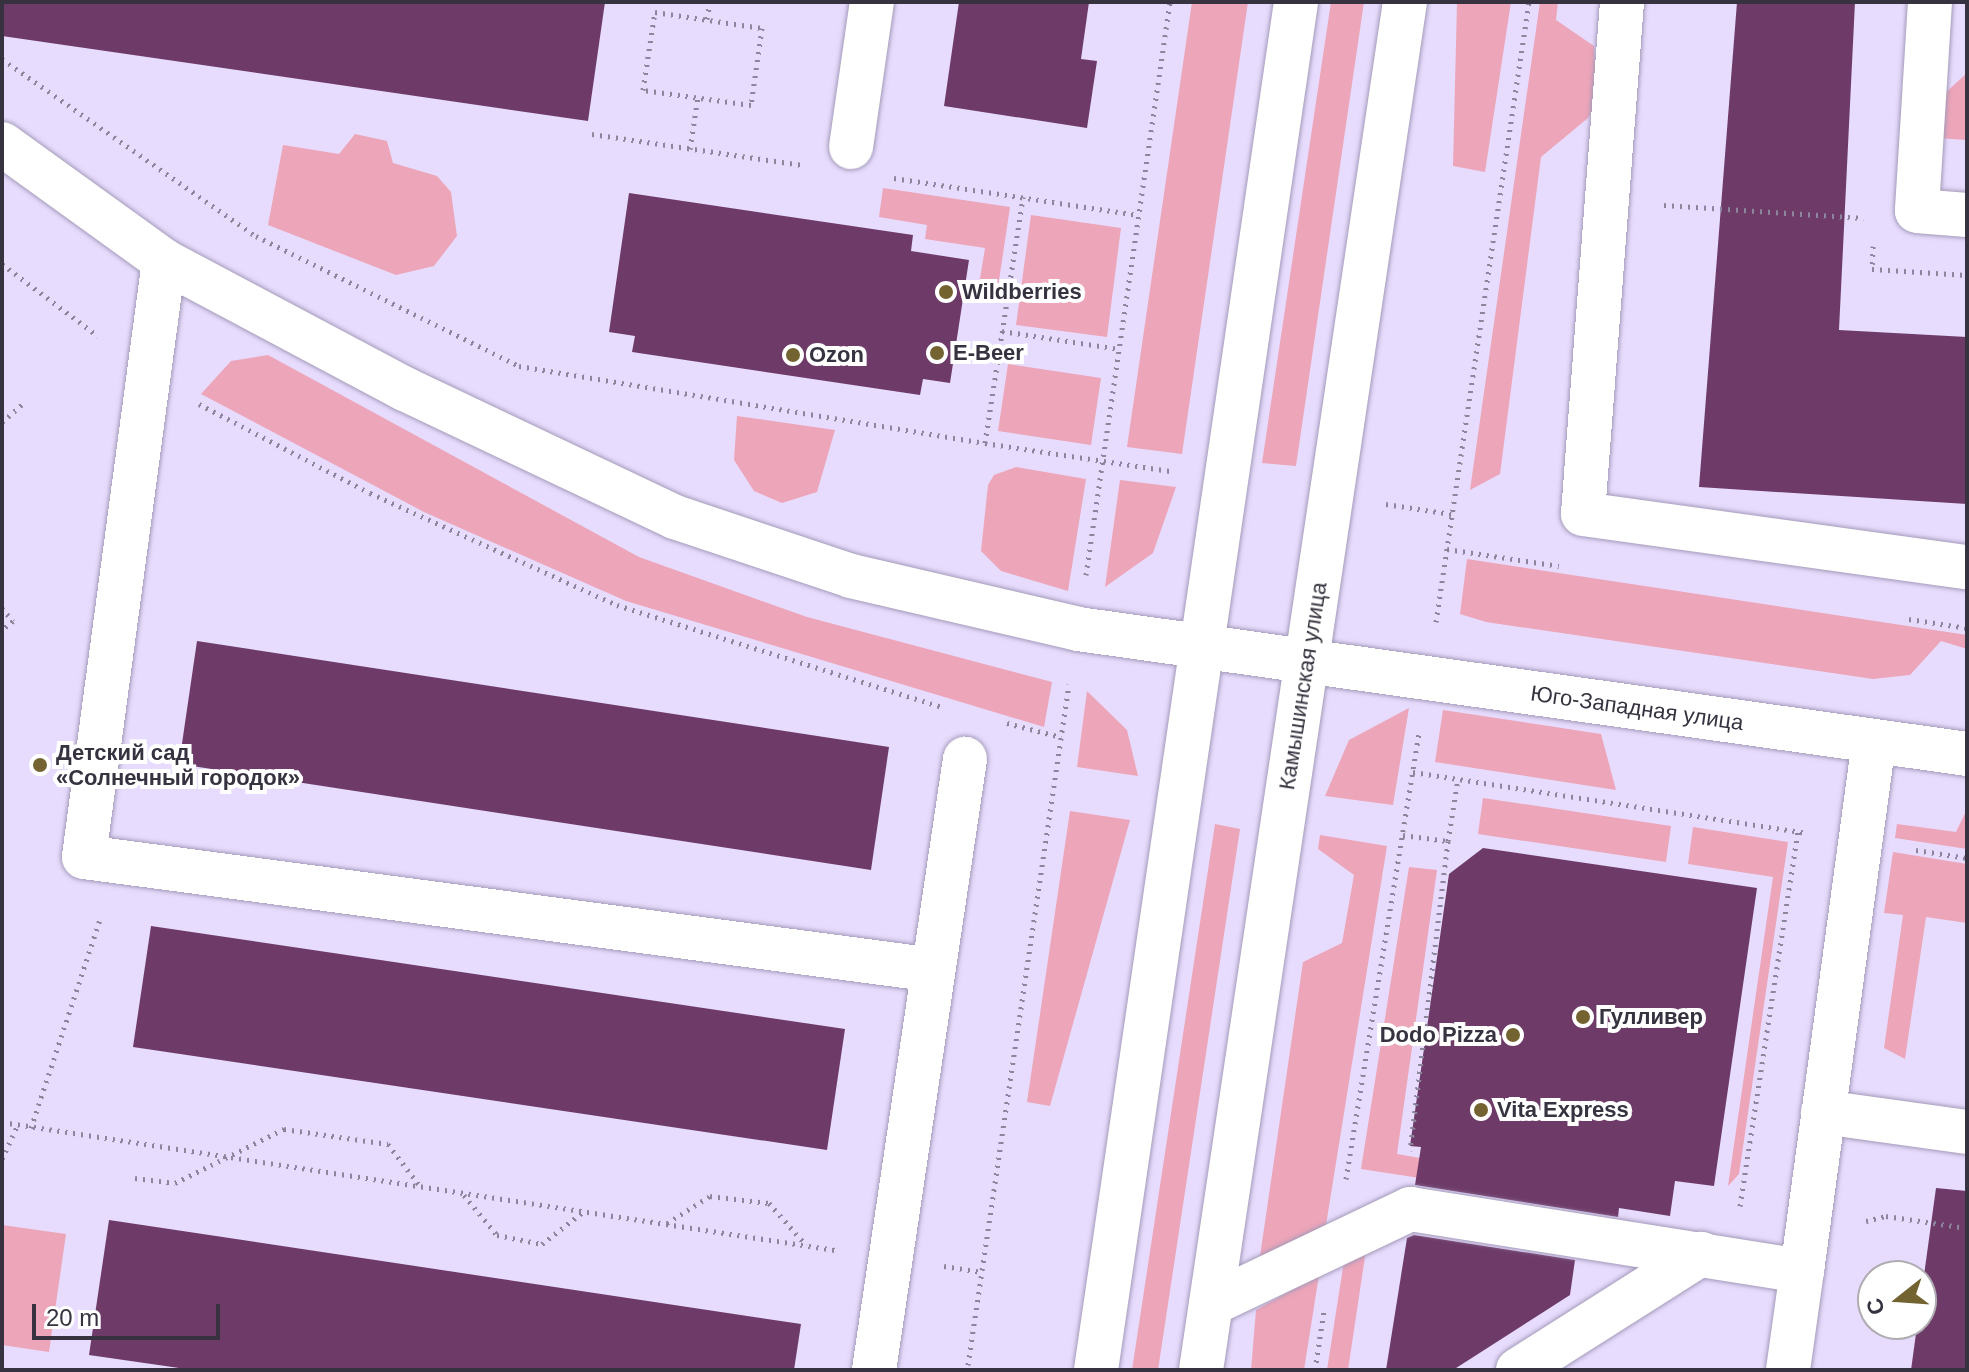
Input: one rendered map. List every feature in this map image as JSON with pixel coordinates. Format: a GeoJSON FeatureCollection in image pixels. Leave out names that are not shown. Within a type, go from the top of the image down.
{"type":"FeatureCollection","features":[{"type":"Feature","properties":{"kind":"street"},"geometry":{"type":"LineString","coordinates":[[851,147],[872,2]]}},
{"type":"Feature","properties":{"kind":"street"},"geometry":{"type":"LineString","coordinates":[[1096,1370],[1296,2]]}},
{"type":"Feature","properties":{"kind":"street","name":"Камышинская улица"},"geometry":{"type":"LineString","coordinates":[[1201,1370],[1405,2]]}},
{"type":"Feature","properties":{"kind":"street"},"geometry":{"type":"LineString","coordinates":[[1622,2],[1583,514],[1967,567]]}},
{"type":"Feature","properties":{"kind":"street"},"geometry":{"type":"LineString","coordinates":[[1930,2],[1917,211],[1967,215]]}},
{"type":"Feature","properties":{"kind":"street","name":"Юго-Западная улица"},"geometry":{"type":"LineString","coordinates":[[2,144],[164,261],[405,389],[675,517],[851,576],[1078,629],[1967,754]]}},
{"type":"Feature","properties":{"kind":"street"},"geometry":{"type":"LineString","coordinates":[[164,261],[84,857],[934,970]]}},
{"type":"Feature","properties":{"kind":"street"},"geometry":{"type":"LineString","coordinates":[[1788,1370],[1874,741]]}},
{"type":"Feature","properties":{"kind":"street"},"geometry":{"type":"LineString","coordinates":[[874,1370],[965,759]]}},
{"type":"Feature","properties":{"kind":"street"},"geometry":{"type":"LineString","coordinates":[[1823,1112],[1967,1132]]}},
{"type":"Feature","properties":{"kind":"street"},"geometry":{"type":"LineString","coordinates":[[1211,1304],[1410,1209],[1802,1271]]}},
{"type":"Feature","properties":{"kind":"street"},"geometry":{"type":"LineString","coordinates":[[1518,1370],[1716,1256]]}},
{"type":"Feature","properties":{"kind":"path"},"geometry":{"type":"LineString","coordinates":[[707,19],[710,2]]}},
{"type":"Feature","properties":{"kind":"path"},"geometry":{"type":"LineString","coordinates":[[1315,1370],[1413,772],[1529,2]]}},
{"type":"Feature","properties":{"kind":"path"},"geometry":{"type":"LineString","coordinates":[[655,12],[707,19],[762,28],[751,105],[643,90],[655,12]]}},
{"type":"Feature","properties":{"kind":"path"},"geometry":{"type":"LineString","coordinates":[[2,59],[256,236],[548,375],[985,443],[1023,197]]}},
{"type":"Feature","properties":{"kind":"path"},"geometry":{"type":"LineString","coordinates":[[690,149],[698,97]]}},
{"type":"Feature","properties":{"kind":"path"},"geometry":{"type":"LineString","coordinates":[[1665,191],[1664,206],[1875,219]]}},
{"type":"Feature","properties":{"kind":"path"},"geometry":{"type":"LineString","coordinates":[[1874,231],[1872,269],[1967,275]]}},
{"type":"Feature","properties":{"kind":"path"},"geometry":{"type":"LineString","coordinates":[[2,264],[216,416],[342,479],[617,605],[959,711]]}},
{"type":"Feature","properties":{"kind":"path"},"geometry":{"type":"LineString","coordinates":[[1002,331],[1119,349]]}},
{"type":"Feature","properties":{"kind":"path"},"geometry":{"type":"LineString","coordinates":[[2,422],[24,403]]}},
{"type":"Feature","properties":{"kind":"path"},"geometry":{"type":"LineString","coordinates":[[2,608],[13,621],[2,630]]}},
{"type":"Feature","properties":{"kind":"path"},"geometry":{"type":"LineString","coordinates":[[1003,722],[1061,737]]}},
{"type":"Feature","properties":{"kind":"path"},"geometry":{"type":"LineString","coordinates":[[1413,772],[1860,841]]}},
{"type":"Feature","properties":{"kind":"path"},"geometry":{"type":"LineString","coordinates":[[1420,1152],[1404,1150],[1458,779]]}},
{"type":"Feature","properties":{"kind":"path"},"geometry":{"type":"LineString","coordinates":[[1716,1256],[1798,831]]}},
{"type":"Feature","properties":{"kind":"path"},"geometry":{"type":"LineString","coordinates":[[1403,835],[1448,841]]}},
{"type":"Feature","properties":{"kind":"path"},"geometry":{"type":"LineString","coordinates":[[31,1128],[119,862]]}},
{"type":"Feature","properties":{"kind":"path"},"geometry":{"type":"LineString","coordinates":[[2,1122],[982,1272]]}},
{"type":"Feature","properties":{"kind":"path"},"geometry":{"type":"LineString","coordinates":[[2,1159],[18,1125]]}},
{"type":"Feature","properties":{"kind":"path"},"geometry":{"type":"LineString","coordinates":[[135,1178],[175,1183],[284,1129],[388,1144],[421,1187]]}},
{"type":"Feature","properties":{"kind":"path"},"geometry":{"type":"LineString","coordinates":[[464,1194],[497,1235],[542,1244],[583,1212]]}},
{"type":"Feature","properties":{"kind":"path"},"geometry":{"type":"LineString","coordinates":[[665,1224],[710,1196],[769,1203],[807,1246]]}},
{"type":"Feature","properties":{"kind":"path"},"geometry":{"type":"LineString","coordinates":[[1857,1228],[1886,1216],[1967,1228]]}},
{"type":"Feature","properties":{"kind":"shaded area"},"geometry":{"type":"Polygon","coordinates":[[[1192,2],[1248,2],[1182,454],[1127,447],[1192,2]]]}},
{"type":"Feature","properties":{"kind":"shaded area"},"geometry":{"type":"Polygon","coordinates":[[[1331,2],[1364,2],[1296,466],[1262,463],[1331,2]]]}},
{"type":"Feature","properties":{"kind":"shaded area"},"geometry":{"type":"Polygon","coordinates":[[[1457,2],[1511,2],[1485,172],[1453,166],[1457,2]]]}},
{"type":"Feature","properties":{"kind":"shaded area"},"geometry":{"type":"Polygon","coordinates":[[[1540,2],[1558,2],[1556,20],[1594,46],[1597,100],[1588,118],[1541,157],[1500,474],[1470,490],[1540,2]]]}},
{"type":"Feature","properties":{"kind":"shaded area"},"geometry":{"type":"Polygon","coordinates":[[[1967,73],[1967,140],[1937,138],[1944,94],[1967,73]]]}},
{"type":"Feature","properties":{"kind":"shaded area"},"geometry":{"type":"Polygon","coordinates":[[[355,134],[387,141],[393,163],[437,176],[451,192],[457,236],[434,266],[396,275],[268,225],[283,145],[339,154],[355,134]]]}},
{"type":"Feature","properties":{"kind":"shaded area"},"geometry":{"type":"Polygon","coordinates":[[[883,188],[1010,207],[997,294],[978,291],[985,248],[925,239],[927,225],[879,217],[883,188]]]}},
{"type":"Feature","properties":{"kind":"shaded area"},"geometry":{"type":"Polygon","coordinates":[[[1031,215],[1121,228],[1107,337],[1016,325],[1031,215]]]}},
{"type":"Feature","properties":{"kind":"shaded area"},"geometry":{"type":"Polygon","coordinates":[[[268,355],[639,557],[807,617],[1052,682],[1044,727],[626,601],[424,512],[201,394],[231,361],[268,355]]]}},
{"type":"Feature","properties":{"kind":"shaded area"},"geometry":{"type":"Polygon","coordinates":[[[1008,364],[1101,378],[1091,445],[998,431],[1008,364]]]}},
{"type":"Feature","properties":{"kind":"shaded area"},"geometry":{"type":"Polygon","coordinates":[[[737,416],[835,430],[817,492],[782,503],[754,491],[734,460],[737,416]]]}},
{"type":"Feature","properties":{"kind":"shaded area"},"geometry":{"type":"Polygon","coordinates":[[[1016,467],[1086,479],[1068,591],[1001,571],[981,551],[988,485],[994,475],[1016,467]]]}},
{"type":"Feature","properties":{"kind":"shaded area"},"geometry":{"type":"Polygon","coordinates":[[[1120,480],[1176,487],[1153,553],[1105,587],[1120,480]]]}},
{"type":"Feature","properties":{"kind":"shaded area"},"geometry":{"type":"Polygon","coordinates":[[[1467,559],[1967,635],[1967,649],[1941,641],[1910,675],[1873,679],[1486,622],[1460,614],[1467,559]]]}},
{"type":"Feature","properties":{"kind":"shaded area"},"geometry":{"type":"Polygon","coordinates":[[[1087,691],[1127,730],[1138,776],[1077,767],[1087,691]]]}},
{"type":"Feature","properties":{"kind":"shaded area"},"geometry":{"type":"Polygon","coordinates":[[[1409,708],[1393,805],[1325,796],[1349,740],[1409,708]]]}},
{"type":"Feature","properties":{"kind":"shaded area"},"geometry":{"type":"Polygon","coordinates":[[[1443,710],[1601,734],[1616,790],[1435,762],[1443,710]]]}},
{"type":"Feature","properties":{"kind":"shaded area"},"geometry":{"type":"Polygon","coordinates":[[[1483,798],[1671,826],[1666,862],[1478,834],[1483,798]]]}},
{"type":"Feature","properties":{"kind":"shaded area"},"geometry":{"type":"Polygon","coordinates":[[[1967,809],[1967,849],[1895,838],[1897,824],[1956,832],[1967,809]]]}},
{"type":"Feature","properties":{"kind":"shaded area"},"geometry":{"type":"Polygon","coordinates":[[[1070,811],[1130,820],[1050,1106],[1027,1102],[1070,811]]]}},
{"type":"Feature","properties":{"kind":"shaded area"},"geometry":{"type":"Polygon","coordinates":[[[1215,824],[1240,829],[1158,1370],[1132,1370],[1215,824]]]}},
{"type":"Feature","properties":{"kind":"shaded area"},"geometry":{"type":"Polygon","coordinates":[[[1693,827],[1788,842],[1739,1174],[1728,1186],[1773,877],[1688,864],[1693,827]]]}},
{"type":"Feature","properties":{"kind":"shaded area"},"geometry":{"type":"Polygon","coordinates":[[[1320,835],[1387,846],[1326,1225],[1259,1263],[1303,962],[1342,943],[1354,875],[1318,849],[1320,835]]]}},
{"type":"Feature","properties":{"kind":"shaded area"},"geometry":{"type":"Polygon","coordinates":[[[1893,852],[1967,864],[1967,923],[1926,917],[1905,1059],[1884,1048],[1903,915],[1884,913],[1893,852]]]}},
{"type":"Feature","properties":{"kind":"shaded area"},"geometry":{"type":"Polygon","coordinates":[[[1409,867],[1437,870],[1397,1154],[1449,1163],[1498,1190],[1361,1169],[1409,867]]]}},
{"type":"Feature","properties":{"kind":"shaded area"},"geometry":{"type":"Polygon","coordinates":[[[2,1225],[66,1234],[49,1352],[2,1345],[2,1225]]]}},
{"type":"Feature","properties":{"kind":"shaded area"},"geometry":{"type":"Polygon","coordinates":[[[1346,1248],[1366,1250],[1348,1370],[1327,1370],[1346,1248]]]}},
{"type":"Feature","properties":{"kind":"shaded area"},"geometry":{"type":"Polygon","coordinates":[[[1319,1275],[1304,1370],[1251,1370],[1256,1310],[1319,1275]]]}},
{"type":"Feature","properties":{"kind":"building"},"geometry":{"type":"Polygon","coordinates":[[[2,2],[605,2],[588,121],[2,36],[2,2]]]}},
{"type":"Feature","properties":{"kind":"building"},"geometry":{"type":"Polygon","coordinates":[[[959,2],[1089,2],[1081,59],[1097,61],[1087,128],[944,106],[959,2]]]}},
{"type":"Feature","properties":{"kind":"building"},"geometry":{"type":"Polygon","coordinates":[[[1737,2],[1855,2],[1839,330],[1967,337],[1967,504],[1699,487],[1737,2]]]}},
{"type":"Feature","properties":{"kind":"building"},"geometry":{"type":"Polygon","coordinates":[[[629,193],[913,235],[911,251],[969,260],[950,383],[923,379],[920,395],[632,352],[635,336],[609,332],[629,193]]]}},
{"type":"Feature","properties":{"kind":"building"},"geometry":{"type":"Polygon","coordinates":[[[197,641],[889,747],[871,870],[179,764],[197,641]]]}},
{"type":"Feature","properties":{"kind":"building","name":"Гулливер"},"geometry":{"type":"Polygon","coordinates":[[[1483,848],[1757,888],[1714,1186],[1675,1181],[1670,1216],[1619,1208],[1618,1217],[1415,1185],[1421,1147],[1410,1146],[1449,874],[1483,848]]]}},
{"type":"Feature","properties":{"kind":"building"},"geometry":{"type":"Polygon","coordinates":[[[151,926],[845,1029],[827,1150],[133,1047],[151,926]]]}},
{"type":"Feature","properties":{"kind":"building"},"geometry":{"type":"Polygon","coordinates":[[[1936,1188],[1967,1191],[1967,1370],[1911,1370],[1915,1340],[1937,1340],[1937,1260],[1926,1260],[1936,1188]]]}},
{"type":"Feature","properties":{"kind":"building"},"geometry":{"type":"Polygon","coordinates":[[[109,1220],[801,1324],[794,1370],[193,1370],[89,1355],[109,1220]]]}},
{"type":"Feature","properties":{"kind":"building"},"geometry":{"type":"Polygon","coordinates":[[[1414,1235],[1575,1260],[1570,1295],[1453,1370],[1386,1370],[1407,1238],[1414,1235]]]}},
{"type":"Feature","properties":{"kind":"place","name":"Wildberries"},"geometry":{"type":"Point","coordinates":[946,292]}},
{"type":"Feature","properties":{"kind":"place","name":"E-Beer"},"geometry":{"type":"Point","coordinates":[937,353]}},
{"type":"Feature","properties":{"kind":"place","name":"Ozon"},"geometry":{"type":"Point","coordinates":[793,355]}},
{"type":"Feature","properties":{"kind":"place","name":"Детский сад «Солнечный городок»"},"geometry":{"type":"Point","coordinates":[40,765]}},
{"type":"Feature","properties":{"kind":"place","name":"Гулливер"},"geometry":{"type":"Point","coordinates":[1583,1017]}},
{"type":"Feature","properties":{"kind":"place","name":"Dodo Pizza"},"geometry":{"type":"Point","coordinates":[1513,1035]}},
{"type":"Feature","properties":{"kind":"place","name":"Vita Express"},"geometry":{"type":"Point","coordinates":[1481,1110]}}]}
